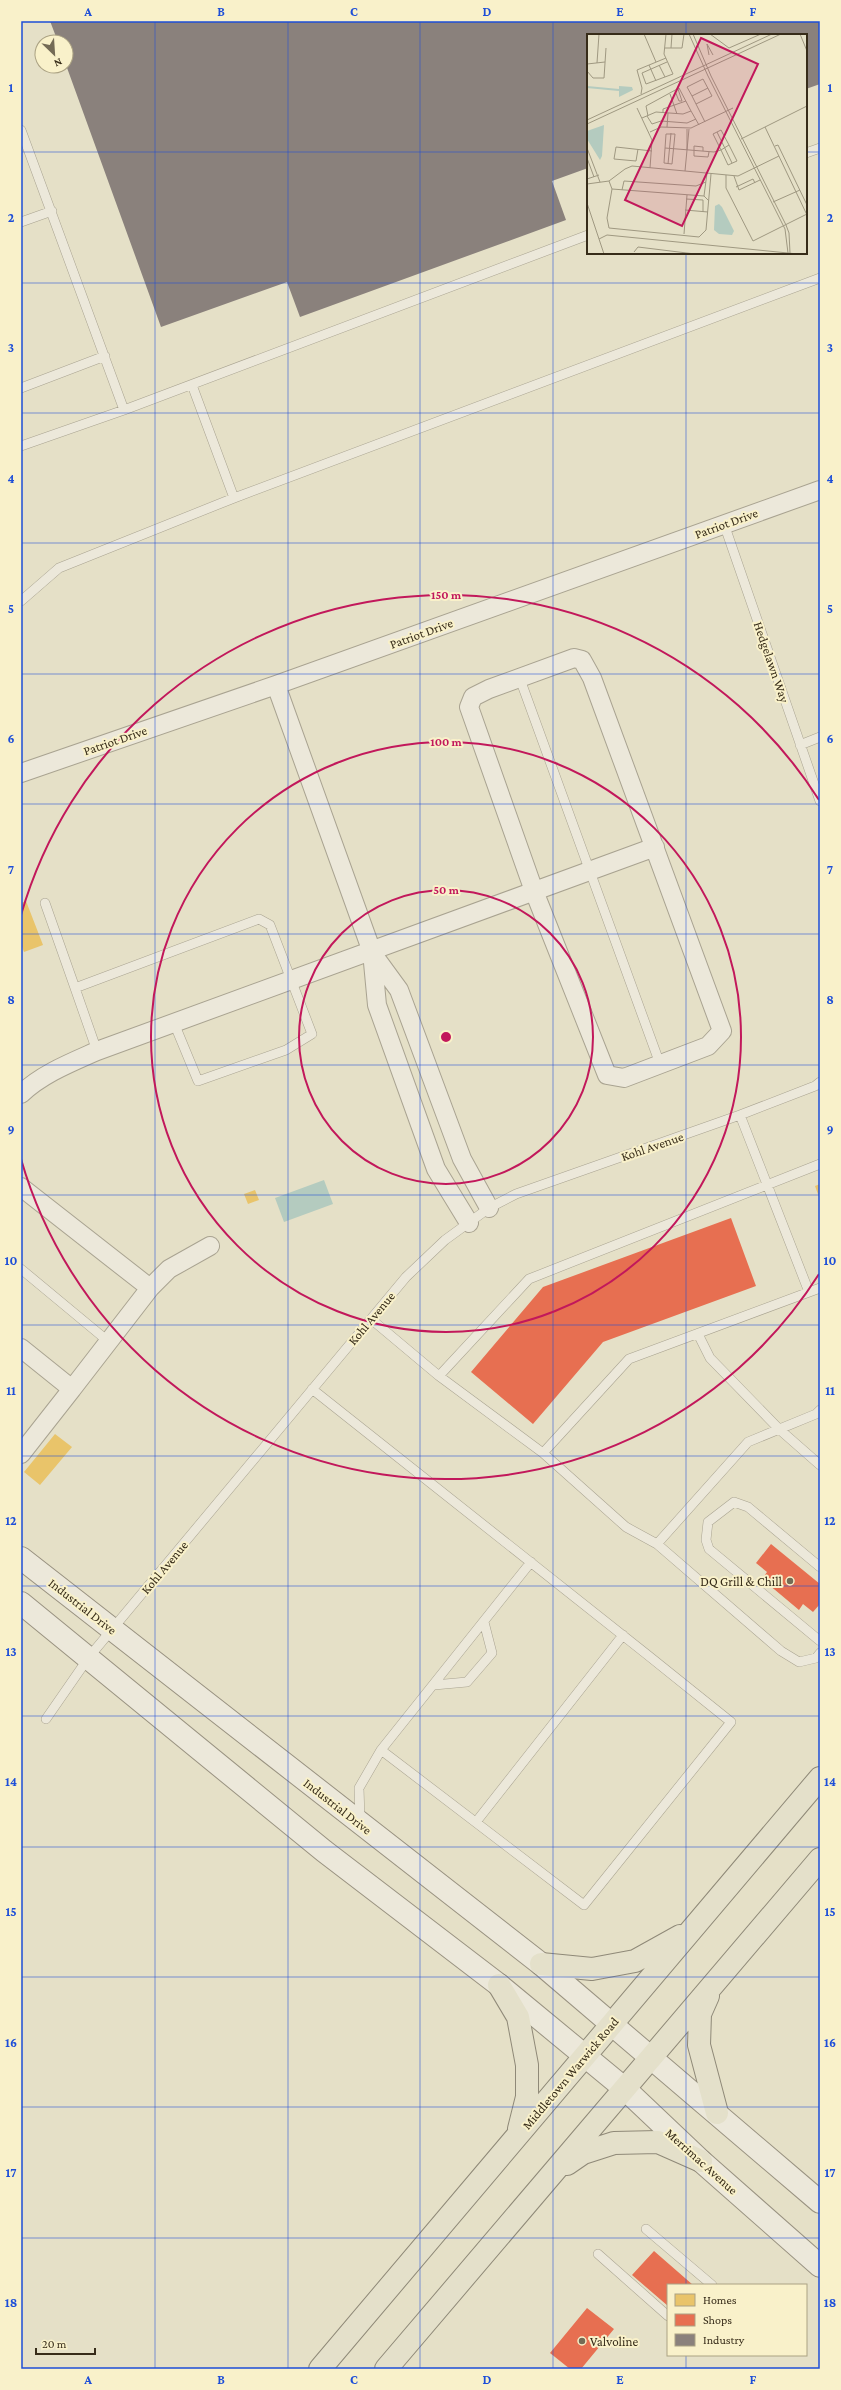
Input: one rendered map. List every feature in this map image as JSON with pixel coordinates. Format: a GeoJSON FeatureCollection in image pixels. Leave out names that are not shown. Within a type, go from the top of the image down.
{"type":"FeatureCollection","features":[{"type":"Feature","properties":{"kind":"main road","name":"Middletown Warwick Road"},"geometry":{"type":"LineString","coordinates":[[320,2369],[820,1778]]}},
{"type":"Feature","properties":{"kind":"main road"},"geometry":{"type":"LineString","coordinates":[[386,2369],[820,1859]]}},
{"type":"Feature","properties":{"kind":"main road"},"geometry":{"type":"LineString","coordinates":[[541,1964],[592,1969],[636,1961],[693,1928]]}},
{"type":"Feature","properties":{"kind":"main road"},"geometry":{"type":"LineString","coordinates":[[499,1985],[518,2017],[527,2065],[527,2098],[517,2136]]}},
{"type":"Feature","properties":{"kind":"main road"},"geometry":{"type":"LineString","coordinates":[[712,1986],[700,2014],[700,2045],[717,2113]]}},
{"type":"Feature","properties":{"kind":"main road"},"geometry":{"type":"LineString","coordinates":[[550,2176],[583,2153],[614,2143],[658,2142],[701,2161]]}},
{"type":"Feature","properties":{"kind":"street","name":"Patriot Drive"},"geometry":{"type":"LineString","coordinates":[[21,773],[276,685],[820,490]]}},
{"type":"Feature","properties":{"kind":"street"},"geometry":{"type":"LineString","coordinates":[[574,658],[582,660],[592,678],[722,1031],[708,1046],[624,1078],[607,1075],[534,891],[469,707],[473,697],[489,689],[520,679],[574,658]]}},
{"type":"Feature","properties":{"kind":"street"},"geometry":{"type":"LineString","coordinates":[[276,685],[372,952],[377,1005],[436,1169],[469,1223]]}},
{"type":"Feature","properties":{"kind":"street"},"geometry":{"type":"LineString","coordinates":[[21,1094],[33,1083],[70,1062],[97,1051],[372,952],[654,847]]}},
{"type":"Feature","properties":{"kind":"street"},"geometry":{"type":"LineString","coordinates":[[372,952],[399,990],[462,1159],[489,1208]]}},
{"type":"Feature","properties":{"kind":"street"},"geometry":{"type":"LineString","coordinates":[[21,1187],[150,1288]]}},
{"type":"Feature","properties":{"kind":"street"},"geometry":{"type":"LineString","coordinates":[[21,1454],[150,1288],[169,1269],[210,1246]]}},
{"type":"Feature","properties":{"kind":"street"},"geometry":{"type":"LineString","coordinates":[[21,1348],[72,1389]]}},
{"type":"Feature","properties":{"kind":"street","name":"Industrial Drive"},"geometry":{"type":"LineString","coordinates":[[21,1558],[541,1964],[613,2023],[651,2059]]}},
{"type":"Feature","properties":{"kind":"street"},"geometry":{"type":"LineString","coordinates":[[21,1603],[324,1851],[499,1985],[584,2057]]}},
{"type":"Feature","properties":{"kind":"street","name":"Merrimac Avenue"},"geometry":{"type":"LineString","coordinates":[[584,2057],[625,2089],[701,2161],[820,2266]]}},
{"type":"Feature","properties":{"kind":"street"},"geometry":{"type":"LineString","coordinates":[[651,2059],[717,2113],[820,2202]]}},
{"type":"Feature","properties":{"kind":"lane"},"geometry":{"type":"LineString","coordinates":[[21,130],[124,410]]}},
{"type":"Feature","properties":{"kind":"lane"},"geometry":{"type":"LineString","coordinates":[[807,153],[820,148]]}},
{"type":"Feature","properties":{"kind":"lane"},"geometry":{"type":"LineString","coordinates":[[21,222],[52,211]]}},
{"type":"Feature","properties":{"kind":"lane"},"geometry":{"type":"LineString","coordinates":[[21,446],[192,385],[587,236]]}},
{"type":"Feature","properties":{"kind":"lane"},"geometry":{"type":"LineString","coordinates":[[21,601],[59,568],[234,498],[820,278]]}},
{"type":"Feature","properties":{"kind":"lane"},"geometry":{"type":"LineString","coordinates":[[21,388],[105,356]]}},
{"type":"Feature","properties":{"kind":"lane"},"geometry":{"type":"LineString","coordinates":[[192,385],[234,498]]}},
{"type":"Feature","properties":{"kind":"lane","name":"Hedgelawn Way"},"geometry":{"type":"LineString","coordinates":[[724,524],[820,801]]}},
{"type":"Feature","properties":{"kind":"lane"},"geometry":{"type":"LineString","coordinates":[[520,679],[588,871],[660,1064]]}},
{"type":"Feature","properties":{"kind":"lane"},"geometry":{"type":"LineString","coordinates":[[800,744],[820,737]]}},
{"type":"Feature","properties":{"kind":"lane"},"geometry":{"type":"LineString","coordinates":[[45,903],[97,1051]]}},
{"type":"Feature","properties":{"kind":"lane"},"geometry":{"type":"LineString","coordinates":[[75,988],[259,919],[270,925],[312,1034],[286,1050],[198,1081],[174,1023]]}},
{"type":"Feature","properties":{"kind":"lane","name":"Kohl Avenue"},"geometry":{"type":"LineString","coordinates":[[46,1719],[88,1657],[406,1277],[445,1240],[489,1208],[516,1194],[740,1115],[820,1082]]}},
{"type":"Feature","properties":{"kind":"lane"},"geometry":{"type":"LineString","coordinates":[[740,1115],[809,1292]]}},
{"type":"Feature","properties":{"kind":"lane"},"geometry":{"type":"LineString","coordinates":[[439,1376],[529,1279],[820,1164]]}},
{"type":"Feature","properties":{"kind":"lane"},"geometry":{"type":"LineString","coordinates":[[21,1269],[109,1342]]}},
{"type":"Feature","properties":{"kind":"lane"},"geometry":{"type":"LineString","coordinates":[[543,1453],[629,1359],[820,1288]]}},
{"type":"Feature","properties":{"kind":"lane"},"geometry":{"type":"LineString","coordinates":[[371,1319],[439,1376],[543,1453],[626,1528],[657,1544],[781,1651],[799,1662],[816,1658],[820,1653]]}},
{"type":"Feature","properties":{"kind":"lane"},"geometry":{"type":"LineString","coordinates":[[698,1334],[710,1358],[779,1429],[820,1465]]}},
{"type":"Feature","properties":{"kind":"lane"},"geometry":{"type":"LineString","coordinates":[[312,1389],[731,1722],[584,1905],[381,1750]]}},
{"type":"Feature","properties":{"kind":"lane"},"geometry":{"type":"LineString","coordinates":[[657,1544],[748,1442],[816,1414],[820,1410]]}},
{"type":"Feature","properties":{"kind":"lane"},"geometry":{"type":"LineString","coordinates":[[820,1567],[748,1506],[734,1502],[708,1522],[706,1540],[709,1549],[820,1641]]}},
{"type":"Feature","properties":{"kind":"lane"},"geometry":{"type":"LineString","coordinates":[[360,1823],[359,1788],[381,1750],[531,1562]]}},
{"type":"Feature","properties":{"kind":"lane"},"geometry":{"type":"LineString","coordinates":[[434,1685],[467,1682],[492,1653],[484,1622]]}},
{"type":"Feature","properties":{"kind":"lane"},"geometry":{"type":"LineString","coordinates":[[476,1822],[623,1635]]}},
{"type":"Feature","properties":{"kind":"lane"},"geometry":{"type":"LineString","coordinates":[[646,2228],[711,2284]]}},
{"type":"Feature","properties":{"kind":"lane"},"geometry":{"type":"LineString","coordinates":[[598,2254],[667,2315]]}},
{"type":"Feature","properties":{"kind":"shaded area"},"geometry":{"type":"Polygon","coordinates":[[[324,1180],[333,1204],[284,1222],[275,1198],[324,1180]]]}},
{"type":"Feature","properties":{"kind":"building: Homes"},"geometry":{"type":"Polygon","coordinates":[[[26,901],[43,945],[24,952],[21,944],[21,903],[26,901]]]}},
{"type":"Feature","properties":{"kind":"building: Homes"},"geometry":{"type":"Polygon","coordinates":[[[820,1184],[820,1200],[815,1186],[820,1184]]]}},
{"type":"Feature","properties":{"kind":"building: Homes"},"geometry":{"type":"Polygon","coordinates":[[[255,1190],[259,1200],[248,1204],[244,1194],[255,1190]]]}},
{"type":"Feature","properties":{"kind":"building: Homes"},"geometry":{"type":"Polygon","coordinates":[[[55,1434],[72,1447],[40,1485],[24,1472],[55,1434]]]}},
{"type":"Feature","properties":{"kind":"building: Shops"},"geometry":{"type":"Polygon","coordinates":[[[731,1218],[756,1286],[603,1342],[533,1424],[471,1372],[543,1287],[731,1218]]]}},
{"type":"Feature","properties":{"kind":"building: Shops"},"geometry":{"type":"Polygon","coordinates":[[[771,1544],[820,1584],[820,1604],[813,1612],[803,1604],[799,1610],[762,1579],[767,1572],[756,1563],[771,1544]]]}},
{"type":"Feature","properties":{"kind":"building: Shops"},"geometry":{"type":"Polygon","coordinates":[[[654,2251],[692,2284],[667,2284],[667,2305],[632,2275],[654,2251]]]}},
{"type":"Feature","properties":{"kind":"building: Shops","name":"Valvoline"},"geometry":{"type":"Polygon","coordinates":[[[587,2308],[614,2329],[581,2369],[570,2369],[550,2353],[587,2308]]]}},
{"type":"Feature","properties":{"kind":"building: Industry"},"geometry":{"type":"Polygon","coordinates":[[[50,21],[820,21],[820,84],[807,89],[807,34],[587,34],[587,168],[552,181],[566,220],[300,317],[287,282],[161,327],[69,74],[74,74],[74,34],[55,34],[50,21]]]}},
{"type":"Feature","properties":{"kind":"place","name":"DQ Grill & Chill"},"geometry":{"type":"Point","coordinates":[790,1581]}},
{"type":"Feature","properties":{"kind":"place","name":"Valvoline"},"geometry":{"type":"Point","coordinates":[582,2341]}}]}
